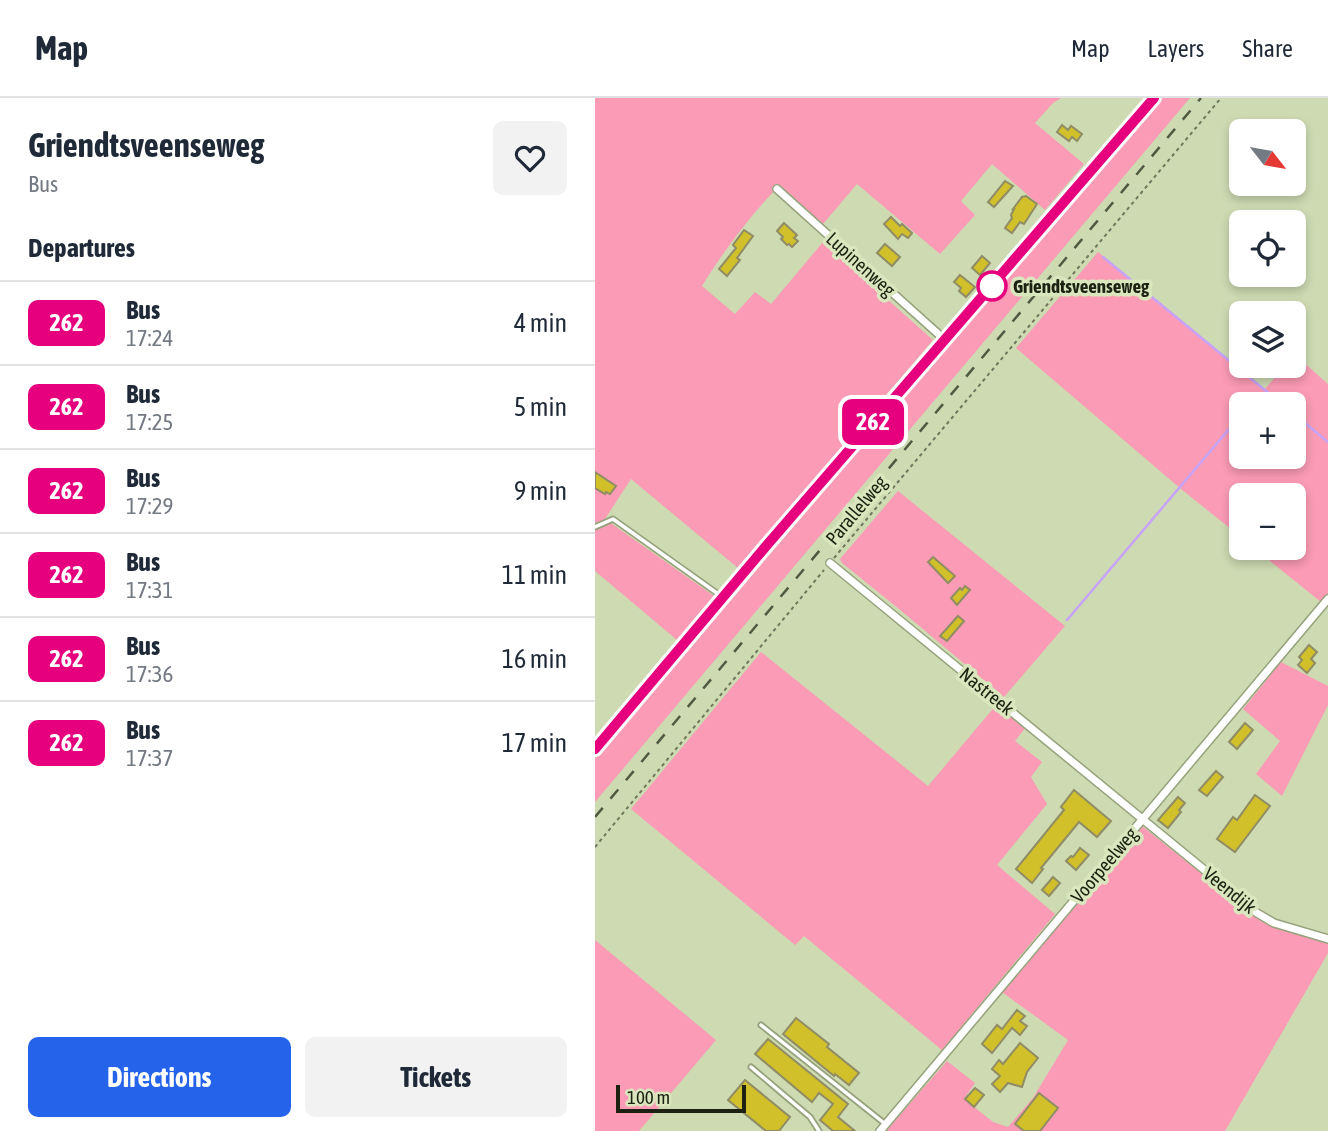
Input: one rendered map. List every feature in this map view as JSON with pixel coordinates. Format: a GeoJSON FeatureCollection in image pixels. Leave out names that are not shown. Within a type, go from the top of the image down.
{"type":"FeatureCollection","features":[{"type":"Feature","properties":{"kind":"street"},"geometry":{"type":"LineString","coordinates":[[595,749],[722,597],[1154,98]]}},
{"type":"Feature","properties":{"kind":"street","name":"Lupinenweg"},"geometry":{"type":"LineString","coordinates":[[777,189],[945,340]]}},
{"type":"Feature","properties":{"kind":"street","name":"Nastreek"},"geometry":{"type":"LineString","coordinates":[[830,563],[1143,819]]}},
{"type":"Feature","properties":{"kind":"street","name":"Voorpeelweg"},"geometry":{"type":"LineString","coordinates":[[883,1128],[1328,600]]}},
{"type":"Feature","properties":{"kind":"street","name":"Veendijk"},"geometry":{"type":"LineString","coordinates":[[1143,819],[1257,913],[1283,926],[1328,939]]}},
{"type":"Feature","properties":{"kind":"lane"},"geometry":{"type":"LineString","coordinates":[[595,527],[613,519],[722,597]]}},
{"type":"Feature","properties":{"kind":"lane"},"geometry":{"type":"LineString","coordinates":[[761,1025],[883,1128]]}},
{"type":"Feature","properties":{"kind":"lane"},"geometry":{"type":"LineString","coordinates":[[751,1067],[810,1117],[819,1131]]}},
{"type":"Feature","properties":{"kind":"path","name":"Parallelweg"},"geometry":{"type":"LineString","coordinates":[[595,846],[1221,98]]}},
{"type":"Feature","properties":{"kind":"shaded area"},"geometry":{"type":"Polygon","coordinates":[[[595,98],[1061,98],[1035,123],[1084,164],[1045,210],[992,164],[961,201],[975,215],[940,254],[857,184],[823,224],[780,185],[759,208],[702,286],[735,314],[755,292],[771,304],[823,242],[933,340],[738,568],[631,479],[605,519],[714,596],[677,640],[595,571],[595,98]]]}},
{"type":"Feature","properties":{"kind":"shaded area"},"geometry":{"type":"Polygon","coordinates":[[[1159,98],[1190,98],[595,802],[595,759],[1159,98]]]}},
{"type":"Feature","properties":{"kind":"shaded area"},"geometry":{"type":"Polygon","coordinates":[[[1098,252],[1229,360],[1229,378],[1250,378],[1264,390],[1274,378],[1306,378],[1306,365],[1328,384],[1328,594],[1321,602],[1269,560],[1306,560],[1306,483],[1229,483],[1229,527],[1016,348],[1098,252]]]}},
{"type":"Feature","properties":{"kind":"shaded area"},"geometry":{"type":"Polygon","coordinates":[[[898,491],[1065,626],[1004,697],[842,563],[840,559],[898,491]]]}},
{"type":"Feature","properties":{"kind":"shaded area"},"geometry":{"type":"Polygon","coordinates":[[[761,652],[928,786],[997,704],[1026,727],[1015,741],[1042,762],[1031,777],[1047,804],[997,865],[1055,914],[942,1050],[804,936],[795,945],[631,809],[761,652]]]}},
{"type":"Feature","properties":{"kind":"shaded area"},"geometry":{"type":"Polygon","coordinates":[[[1281,662],[1328,686],[1328,705],[1282,796],[1256,774],[1280,741],[1243,709],[1281,662]]]}},
{"type":"Feature","properties":{"kind":"shaded area"},"geometry":{"type":"Polygon","coordinates":[[[1142,826],[1262,922],[1328,943],[1328,953],[1225,1131],[886,1131],[947,1061],[975,1083],[964,1099],[993,1122],[1008,1127],[1033,1098],[1068,1040],[1002,992],[1142,826]]]}},
{"type":"Feature","properties":{"kind":"shaded area"},"geometry":{"type":"Polygon","coordinates":[[[595,940],[716,1040],[639,1131],[595,1131],[595,940]]]}},
{"type":"Feature","properties":{"kind":"building"},"geometry":{"type":"Polygon","coordinates":[[[1062,125],[1068,130],[1071,126],[1082,134],[1077,141],[1072,137],[1069,141],[1057,132],[1062,125]]]}},
{"type":"Feature","properties":{"kind":"building"},"geometry":{"type":"Polygon","coordinates":[[[1005,181],[1013,186],[994,207],[988,202],[1005,181]]]}},
{"type":"Feature","properties":{"kind":"building"},"geometry":{"type":"Polygon","coordinates":[[[1026,196],[1037,204],[1024,224],[1020,222],[1012,233],[1005,228],[1012,218],[1013,209],[1022,197],[1026,196]]]}},
{"type":"Feature","properties":{"kind":"building"},"geometry":{"type":"Polygon","coordinates":[[[891,217],[912,233],[908,238],[902,234],[898,239],[884,224],[891,217]]]}},
{"type":"Feature","properties":{"kind":"building"},"geometry":{"type":"Polygon","coordinates":[[[784,223],[797,235],[794,238],[798,241],[792,247],[781,239],[783,237],[777,231],[784,223]]]}},
{"type":"Feature","properties":{"kind":"building"},"geometry":{"type":"Polygon","coordinates":[[[744,230],[753,236],[737,258],[740,260],[727,276],[719,269],[736,248],[733,245],[744,230]]]}},
{"type":"Feature","properties":{"kind":"building"},"geometry":{"type":"Polygon","coordinates":[[[885,244],[900,257],[892,266],[877,253],[885,244]]]}},
{"type":"Feature","properties":{"kind":"building"},"geometry":{"type":"Polygon","coordinates":[[[982,256],[990,263],[980,275],[972,268],[982,256]]]}},
{"type":"Feature","properties":{"kind":"building"},"geometry":{"type":"Polygon","coordinates":[[[960,275],[975,287],[966,297],[954,282],[960,275]]]}},
{"type":"Feature","properties":{"kind":"building"},"geometry":{"type":"Polygon","coordinates":[[[595,472],[616,486],[610,494],[595,488],[595,472]]]}},
{"type":"Feature","properties":{"kind":"building"},"geometry":{"type":"Polygon","coordinates":[[[933,557],[955,576],[948,583],[928,562],[933,557]]]}},
{"type":"Feature","properties":{"kind":"building"},"geometry":{"type":"Polygon","coordinates":[[[965,586],[970,590],[957,605],[951,598],[965,586]]]}},
{"type":"Feature","properties":{"kind":"building"},"geometry":{"type":"Polygon","coordinates":[[[958,616],[964,621],[947,641],[940,636],[958,616]]]}},
{"type":"Feature","properties":{"kind":"building"},"geometry":{"type":"Polygon","coordinates":[[[1309,645],[1317,652],[1311,659],[1315,663],[1307,673],[1298,665],[1302,660],[1299,657],[1309,645]]]}},
{"type":"Feature","properties":{"kind":"building"},"geometry":{"type":"Polygon","coordinates":[[[1245,723],[1253,730],[1237,749],[1229,742],[1245,723]]]}},
{"type":"Feature","properties":{"kind":"building"},"geometry":{"type":"Polygon","coordinates":[[[1216,771],[1223,777],[1207,796],[1199,790],[1216,771]]]}},
{"type":"Feature","properties":{"kind":"building"},"geometry":{"type":"Polygon","coordinates":[[[1074,790],[1111,821],[1097,837],[1079,822],[1032,883],[1016,869],[1064,810],[1061,807],[1074,790]]]}},
{"type":"Feature","properties":{"kind":"building"},"geometry":{"type":"Polygon","coordinates":[[[1255,795],[1270,806],[1235,852],[1217,839],[1233,817],[1237,820],[1255,795]]]}},
{"type":"Feature","properties":{"kind":"building"},"geometry":{"type":"Polygon","coordinates":[[[1178,797],[1185,803],[1168,828],[1158,820],[1178,797]]]}},
{"type":"Feature","properties":{"kind":"building"},"geometry":{"type":"Polygon","coordinates":[[[1080,848],[1089,855],[1076,870],[1066,861],[1080,848]]]}},
{"type":"Feature","properties":{"kind":"building"},"geometry":{"type":"Polygon","coordinates":[[[1053,877],[1060,883],[1049,896],[1042,890],[1053,877]]]}},
{"type":"Feature","properties":{"kind":"building"},"geometry":{"type":"Polygon","coordinates":[[[1017,1010],[1025,1016],[1020,1021],[1027,1026],[1020,1035],[1012,1028],[992,1053],[982,1044],[997,1025],[1002,1029],[1017,1010]]]}},
{"type":"Feature","properties":{"kind":"building"},"geometry":{"type":"Polygon","coordinates":[[[796,1018],[829,1044],[827,1047],[859,1073],[849,1085],[783,1034],[796,1018]]]}},
{"type":"Feature","properties":{"kind":"building"},"geometry":{"type":"Polygon","coordinates":[[[768,1039],[848,1104],[838,1117],[855,1131],[833,1131],[820,1120],[833,1104],[819,1093],[812,1102],[755,1054],[768,1039]]]}},
{"type":"Feature","properties":{"kind":"building"},"geometry":{"type":"Polygon","coordinates":[[[1020,1043],[1038,1058],[1027,1072],[1022,1087],[1008,1083],[1000,1092],[992,1084],[1000,1076],[992,1069],[999,1060],[1003,1064],[1020,1043]]]}},
{"type":"Feature","properties":{"kind":"building"},"geometry":{"type":"Polygon","coordinates":[[[745,1080],[790,1117],[779,1131],[766,1131],[728,1100],[745,1080]]]}},
{"type":"Feature","properties":{"kind":"building"},"geometry":{"type":"Polygon","coordinates":[[[975,1088],[984,1095],[974,1107],[965,1099],[975,1088]]]}},
{"type":"Feature","properties":{"kind":"building"},"geometry":{"type":"Polygon","coordinates":[[[1039,1093],[1058,1108],[1040,1131],[1024,1131],[1015,1124],[1039,1093]]]}},
{"type":"Feature","properties":{"kind":"waterway"},"geometry":{"type":"LineString","coordinates":[[1103,257],[1267,392]]}},
{"type":"Feature","properties":{"kind":"waterway"},"geometry":{"type":"LineString","coordinates":[[1306,424],[1328,442]]}},
{"type":"Feature","properties":{"kind":"waterway"},"geometry":{"type":"LineString","coordinates":[[1067,620],[1229,429]]}},
{"type":"Feature","properties":{"kind":"railway"},"geometry":{"type":"LineString","coordinates":[[595,817],[1201,98]]}},
{"type":"Feature","properties":{"kind":"bus line","name":"262"},"geometry":{"type":"LineString","coordinates":[[595,749],[767,545],[1154,98]]}},
{"type":"Feature","properties":{"kind":"place","name":"Griendtsveenseweg"},"geometry":{"type":"Point","coordinates":[992,286]}}]}
